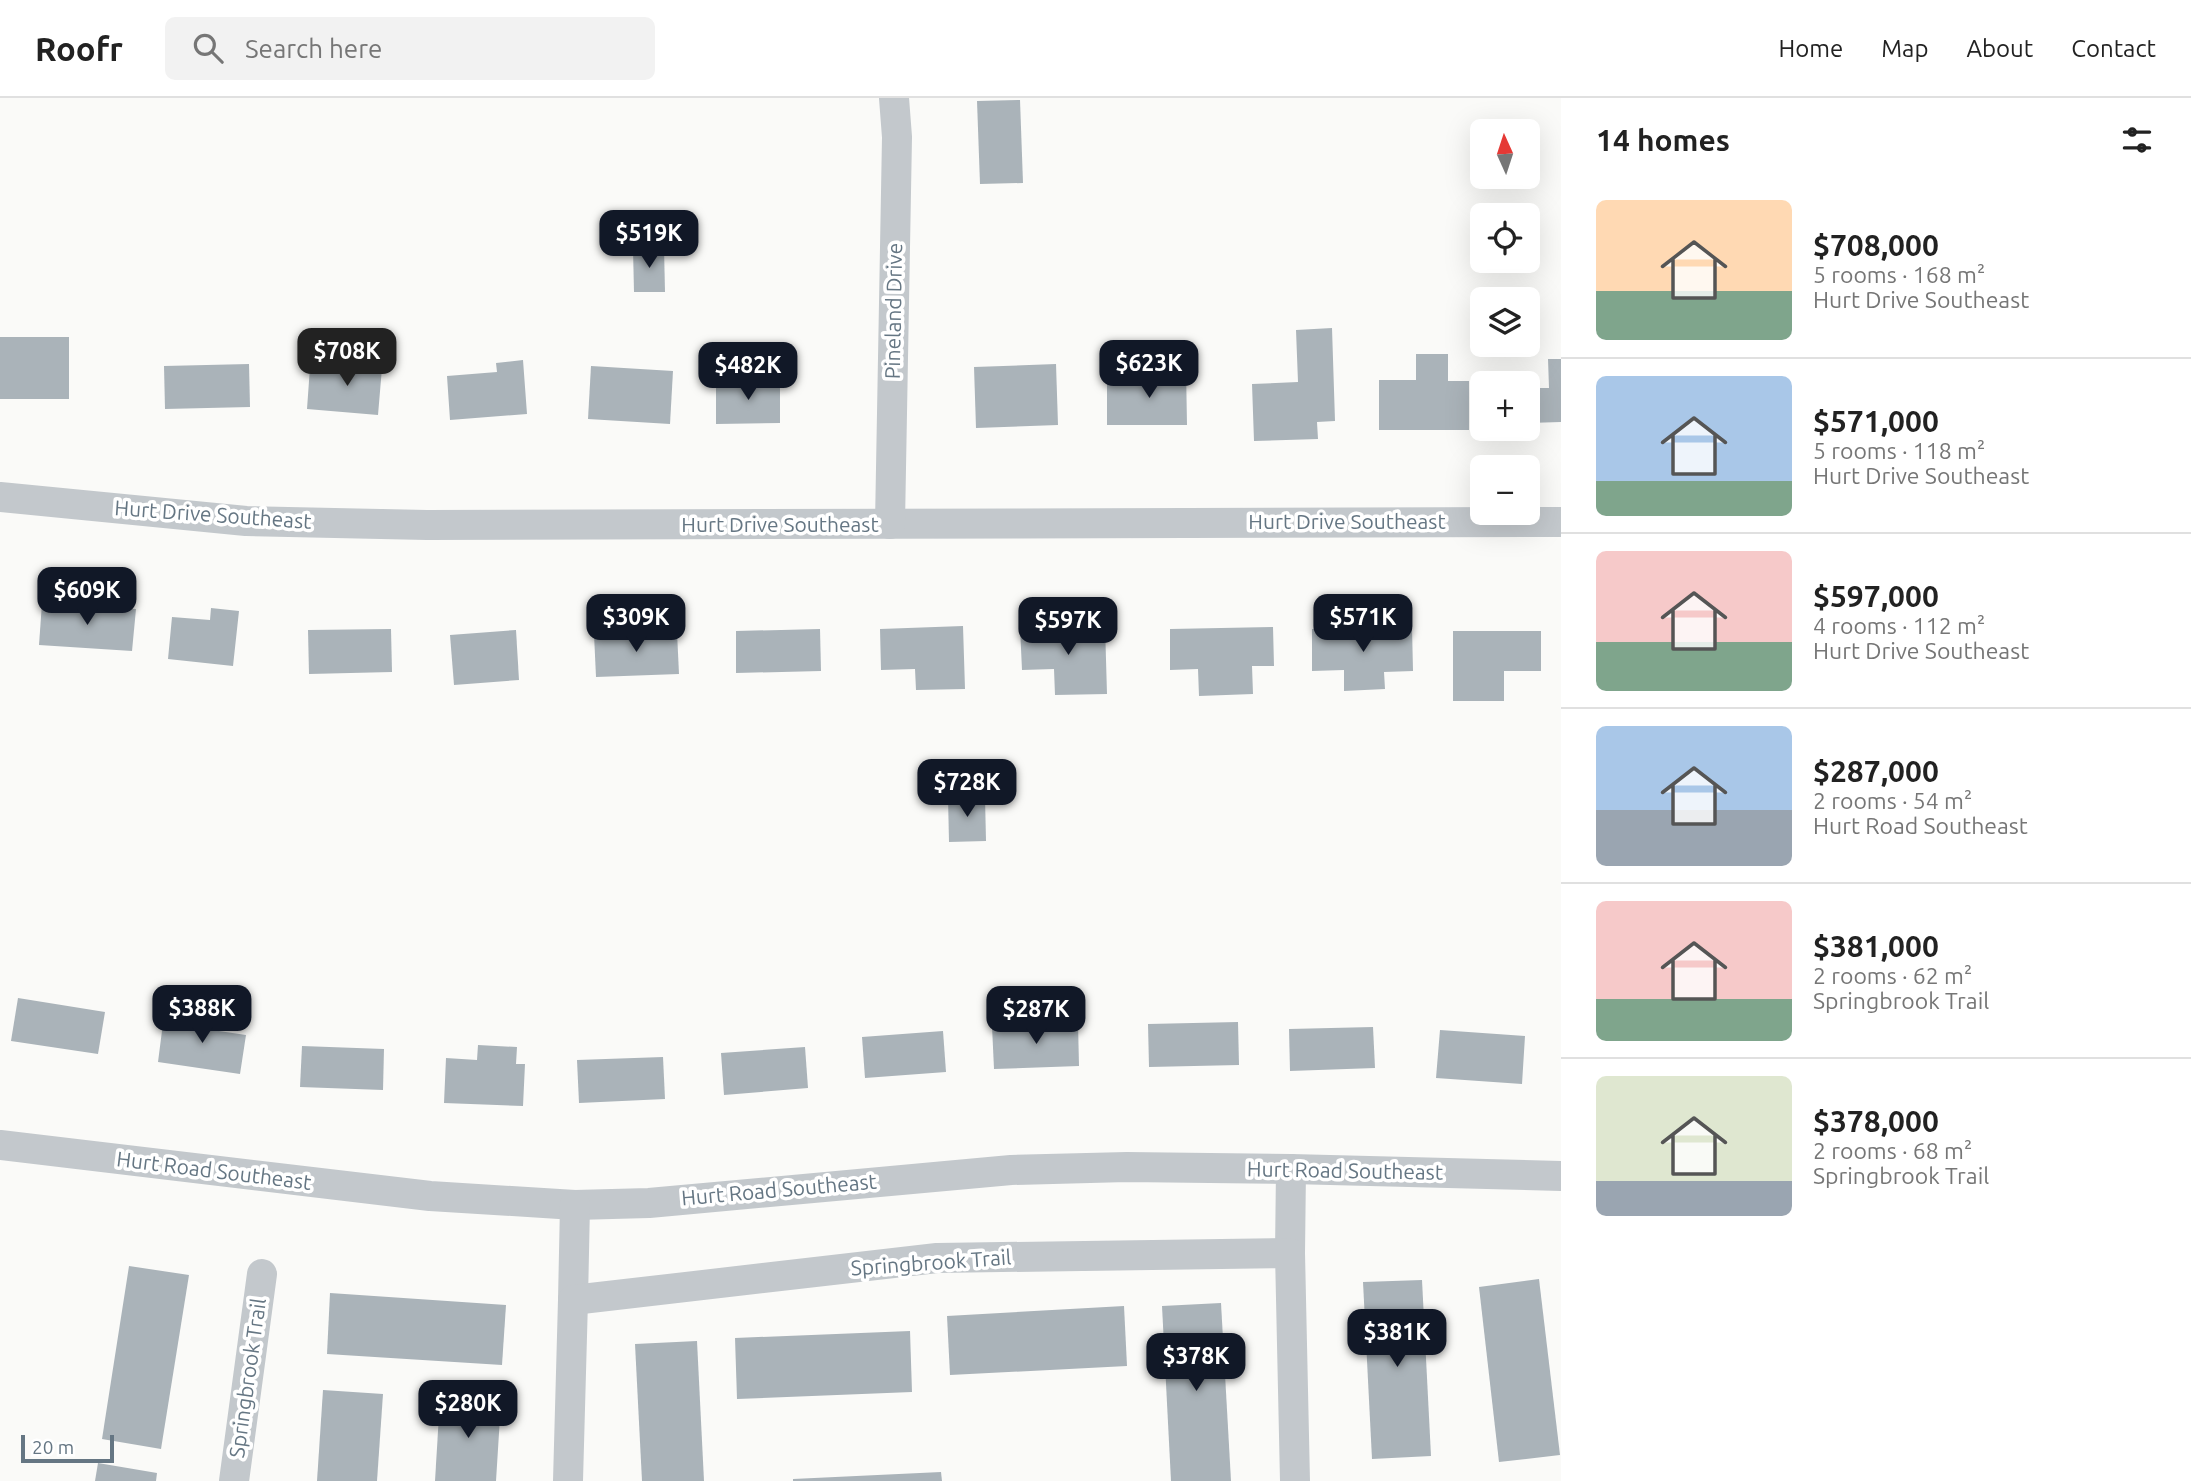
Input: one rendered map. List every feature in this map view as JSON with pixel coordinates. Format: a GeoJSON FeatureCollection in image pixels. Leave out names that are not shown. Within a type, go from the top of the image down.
{"type":"FeatureCollection","features":[{"type":"Feature","properties":{"kind":"street","name":"Pineland Drive"},"geometry":{"type":"LineString","coordinates":[[890,524],[897,137],[894,98]]}},
{"type":"Feature","properties":{"kind":"street","name":"Hurt Drive Southeast"},"geometry":{"type":"LineString","coordinates":[[0,497],[246,521],[427,526],[1561,522]]}},
{"type":"Feature","properties":{"kind":"street","name":"Hurt Road Southeast"},"geometry":{"type":"LineString","coordinates":[[0,1145],[430,1196],[575,1205],[649,1203],[1011,1170],[1127,1167],[1561,1176]]}},
{"type":"Feature","properties":{"kind":"street"},"geometry":{"type":"LineString","coordinates":[[1291,1169],[1295,1481]]}},
{"type":"Feature","properties":{"kind":"street"},"geometry":{"type":"LineString","coordinates":[[568,1481],[575,1205]]}},
{"type":"Feature","properties":{"kind":"street","name":"Springbrook Trail"},"geometry":{"type":"LineString","coordinates":[[573,1300],[937,1258],[1290,1253]]}},
{"type":"Feature","properties":{"kind":"street","name":"Springbrook Trail"},"geometry":{"type":"LineString","coordinates":[[234,1481],[262,1274]]}},
{"type":"Feature","properties":{"kind":"building"},"geometry":{"type":"Polygon","coordinates":[[[1020,100],[1023,183],[980,184],[977,101],[1020,100]]]}},
{"type":"Feature","properties":{"kind":"building"},"geometry":{"type":"Polygon","coordinates":[[[664,247],[665,292],[634,292],[633,248],[664,247]]]}},
{"type":"Feature","properties":{"kind":"building"},"geometry":{"type":"Polygon","coordinates":[[[1332,328],[1335,421],[1317,422],[1318,439],[1254,441],[1252,384],[1298,382],[1296,330],[1332,328]]]}},
{"type":"Feature","properties":{"kind":"building"},"geometry":{"type":"Polygon","coordinates":[[[0,337],[69,337],[69,399],[0,399],[0,337]]]}},
{"type":"Feature","properties":{"kind":"building"},"geometry":{"type":"Polygon","coordinates":[[[1416,354],[1448,354],[1448,381],[1469,381],[1469,430],[1379,430],[1379,380],[1416,380],[1416,354]]]}},
{"type":"Feature","properties":{"kind":"building"},"geometry":{"type":"Polygon","coordinates":[[[359,355],[383,356],[378,415],[307,409],[310,367],[357,371],[359,355]]]}},
{"type":"Feature","properties":{"kind":"building"},"geometry":{"type":"Polygon","coordinates":[[[1548,359],[1561,359],[1561,422],[1540,423],[1540,388],[1549,388],[1548,359]]]}},
{"type":"Feature","properties":{"kind":"building"},"geometry":{"type":"Polygon","coordinates":[[[523,360],[527,414],[450,420],[447,376],[497,372],[496,363],[523,360]]]}},
{"type":"Feature","properties":{"kind":"building"},"geometry":{"type":"Polygon","coordinates":[[[249,364],[250,407],[165,409],[164,366],[249,364]]]}},
{"type":"Feature","properties":{"kind":"building"},"geometry":{"type":"Polygon","coordinates":[[[1056,364],[1058,425],[976,428],[974,367],[1056,364]]]}},
{"type":"Feature","properties":{"kind":"building"},"geometry":{"type":"Polygon","coordinates":[[[591,366],[673,371],[670,424],[588,419],[591,366]]]}},
{"type":"Feature","properties":{"kind":"building"},"geometry":{"type":"Polygon","coordinates":[[[1186,368],[1187,425],[1107,425],[1107,382],[1153,382],[1153,369],[1186,368]]]}},
{"type":"Feature","properties":{"kind":"building"},"geometry":{"type":"Polygon","coordinates":[[[780,381],[780,423],[716,424],[716,382],[780,381]]]}},
{"type":"Feature","properties":{"kind":"building"},"geometry":{"type":"Polygon","coordinates":[[[42,603],[136,609],[132,651],[39,645],[42,603]]]}},
{"type":"Feature","properties":{"kind":"building"},"geometry":{"type":"Polygon","coordinates":[[[211,608],[239,611],[233,666],[168,659],[172,617],[210,620],[211,608]]]}},
{"type":"Feature","properties":{"kind":"building"},"geometry":{"type":"Polygon","coordinates":[[[1105,625],[1107,694],[1055,695],[1054,669],[1022,670],[1020,627],[1105,625]]]}},
{"type":"Feature","properties":{"kind":"building"},"geometry":{"type":"Polygon","coordinates":[[[963,626],[965,689],[916,690],[915,669],[881,670],[880,629],[963,626]]]}},
{"type":"Feature","properties":{"kind":"building"},"geometry":{"type":"Polygon","coordinates":[[[1273,627],[1274,666],[1252,666],[1253,694],[1199,696],[1198,669],[1170,670],[1170,629],[1273,627]]]}},
{"type":"Feature","properties":{"kind":"building"},"geometry":{"type":"Polygon","coordinates":[[[1412,627],[1413,671],[1384,672],[1385,689],[1344,691],[1344,670],[1312,671],[1312,629],[1412,627]]]}},
{"type":"Feature","properties":{"kind":"building"},"geometry":{"type":"Polygon","coordinates":[[[391,629],[392,672],[309,674],[308,630],[391,629]]]}},
{"type":"Feature","properties":{"kind":"building"},"geometry":{"type":"Polygon","coordinates":[[[820,629],[821,671],[736,673],[736,631],[820,629]]]}},
{"type":"Feature","properties":{"kind":"building"},"geometry":{"type":"Polygon","coordinates":[[[516,630],[519,680],[454,685],[450,635],[516,630]]]}},
{"type":"Feature","properties":{"kind":"building"},"geometry":{"type":"Polygon","coordinates":[[[1453,631],[1541,631],[1541,671],[1504,671],[1504,701],[1453,701],[1453,631]]]}},
{"type":"Feature","properties":{"kind":"building"},"geometry":{"type":"Polygon","coordinates":[[[677,632],[679,674],[596,677],[594,634],[677,632]]]}},
{"type":"Feature","properties":{"kind":"building"},"geometry":{"type":"Polygon","coordinates":[[[948,797],[985,797],[986,841],[949,842],[948,797]]]}},
{"type":"Feature","properties":{"kind":"building"},"geometry":{"type":"Polygon","coordinates":[[[18,998],[105,1012],[98,1054],[11,1041],[18,998]]]}},
{"type":"Feature","properties":{"kind":"building"},"geometry":{"type":"Polygon","coordinates":[[[192,1009],[221,1014],[219,1031],[246,1035],[240,1074],[158,1062],[163,1023],[189,1027],[192,1009]]]}},
{"type":"Feature","properties":{"kind":"building"},"geometry":{"type":"Polygon","coordinates":[[[1238,1022],[1239,1065],[1149,1067],[1148,1024],[1238,1022]]]}},
{"type":"Feature","properties":{"kind":"building"},"geometry":{"type":"Polygon","coordinates":[[[1078,1023],[1079,1066],[994,1069],[992,1026],[1078,1023]]]}},
{"type":"Feature","properties":{"kind":"building"},"geometry":{"type":"Polygon","coordinates":[[[1373,1027],[1375,1068],[1290,1071],[1289,1029],[1373,1027]]]}},
{"type":"Feature","properties":{"kind":"building"},"geometry":{"type":"Polygon","coordinates":[[[1440,1030],[1525,1036],[1522,1084],[1436,1078],[1440,1030]]]}},
{"type":"Feature","properties":{"kind":"building"},"geometry":{"type":"Polygon","coordinates":[[[943,1031],[946,1072],[865,1078],[862,1037],[943,1031]]]}},
{"type":"Feature","properties":{"kind":"building"},"geometry":{"type":"Polygon","coordinates":[[[478,1045],[517,1047],[516,1064],[525,1064],[523,1106],[444,1103],[446,1058],[477,1060],[478,1045]]]}},
{"type":"Feature","properties":{"kind":"building"},"geometry":{"type":"Polygon","coordinates":[[[302,1046],[384,1049],[383,1090],[300,1087],[302,1046]]]}},
{"type":"Feature","properties":{"kind":"building"},"geometry":{"type":"Polygon","coordinates":[[[805,1047],[808,1088],[724,1095],[721,1053],[805,1047]]]}},
{"type":"Feature","properties":{"kind":"building"},"geometry":{"type":"Polygon","coordinates":[[[663,1057],[665,1099],[579,1103],[577,1060],[663,1057]]]}},
{"type":"Feature","properties":{"kind":"building"},"geometry":{"type":"Polygon","coordinates":[[[129,1266],[189,1275],[161,1449],[102,1439],[129,1266]]]}},
{"type":"Feature","properties":{"kind":"building"},"geometry":{"type":"Polygon","coordinates":[[[1539,1279],[1560,1455],[1499,1462],[1479,1287],[1539,1279]]]}},
{"type":"Feature","properties":{"kind":"building"},"geometry":{"type":"Polygon","coordinates":[[[1422,1280],[1431,1456],[1372,1459],[1363,1282],[1422,1280]]]}},
{"type":"Feature","properties":{"kind":"building"},"geometry":{"type":"Polygon","coordinates":[[[330,1293],[506,1305],[502,1365],[327,1354],[330,1293]]]}},
{"type":"Feature","properties":{"kind":"building"},"geometry":{"type":"Polygon","coordinates":[[[1221,1303],[1231,1481],[1171,1481],[1162,1306],[1221,1303]]]}},
{"type":"Feature","properties":{"kind":"building"},"geometry":{"type":"Polygon","coordinates":[[[1124,1306],[1127,1366],[950,1375],[947,1316],[1124,1306]]]}},
{"type":"Feature","properties":{"kind":"building"},"geometry":{"type":"Polygon","coordinates":[[[910,1331],[912,1392],[737,1399],[735,1338],[910,1331]]]}},
{"type":"Feature","properties":{"kind":"building"},"geometry":{"type":"Polygon","coordinates":[[[697,1341],[704,1481],[642,1481],[635,1344],[697,1341]]]}},
{"type":"Feature","properties":{"kind":"building"},"geometry":{"type":"Polygon","coordinates":[[[323,1390],[383,1394],[377,1481],[317,1481],[323,1390]]]}},
{"type":"Feature","properties":{"kind":"building"},"geometry":{"type":"Polygon","coordinates":[[[440,1398],[501,1401],[496,1481],[435,1481],[440,1398]]]}},
{"type":"Feature","properties":{"kind":"building"},"geometry":{"type":"Polygon","coordinates":[[[98,1463],[157,1473],[156,1481],[95,1481],[98,1463]]]}},
{"type":"Feature","properties":{"kind":"building"},"geometry":{"type":"Polygon","coordinates":[[[941,1472],[942,1481],[793,1481],[793,1479],[941,1472]]]}}]}
